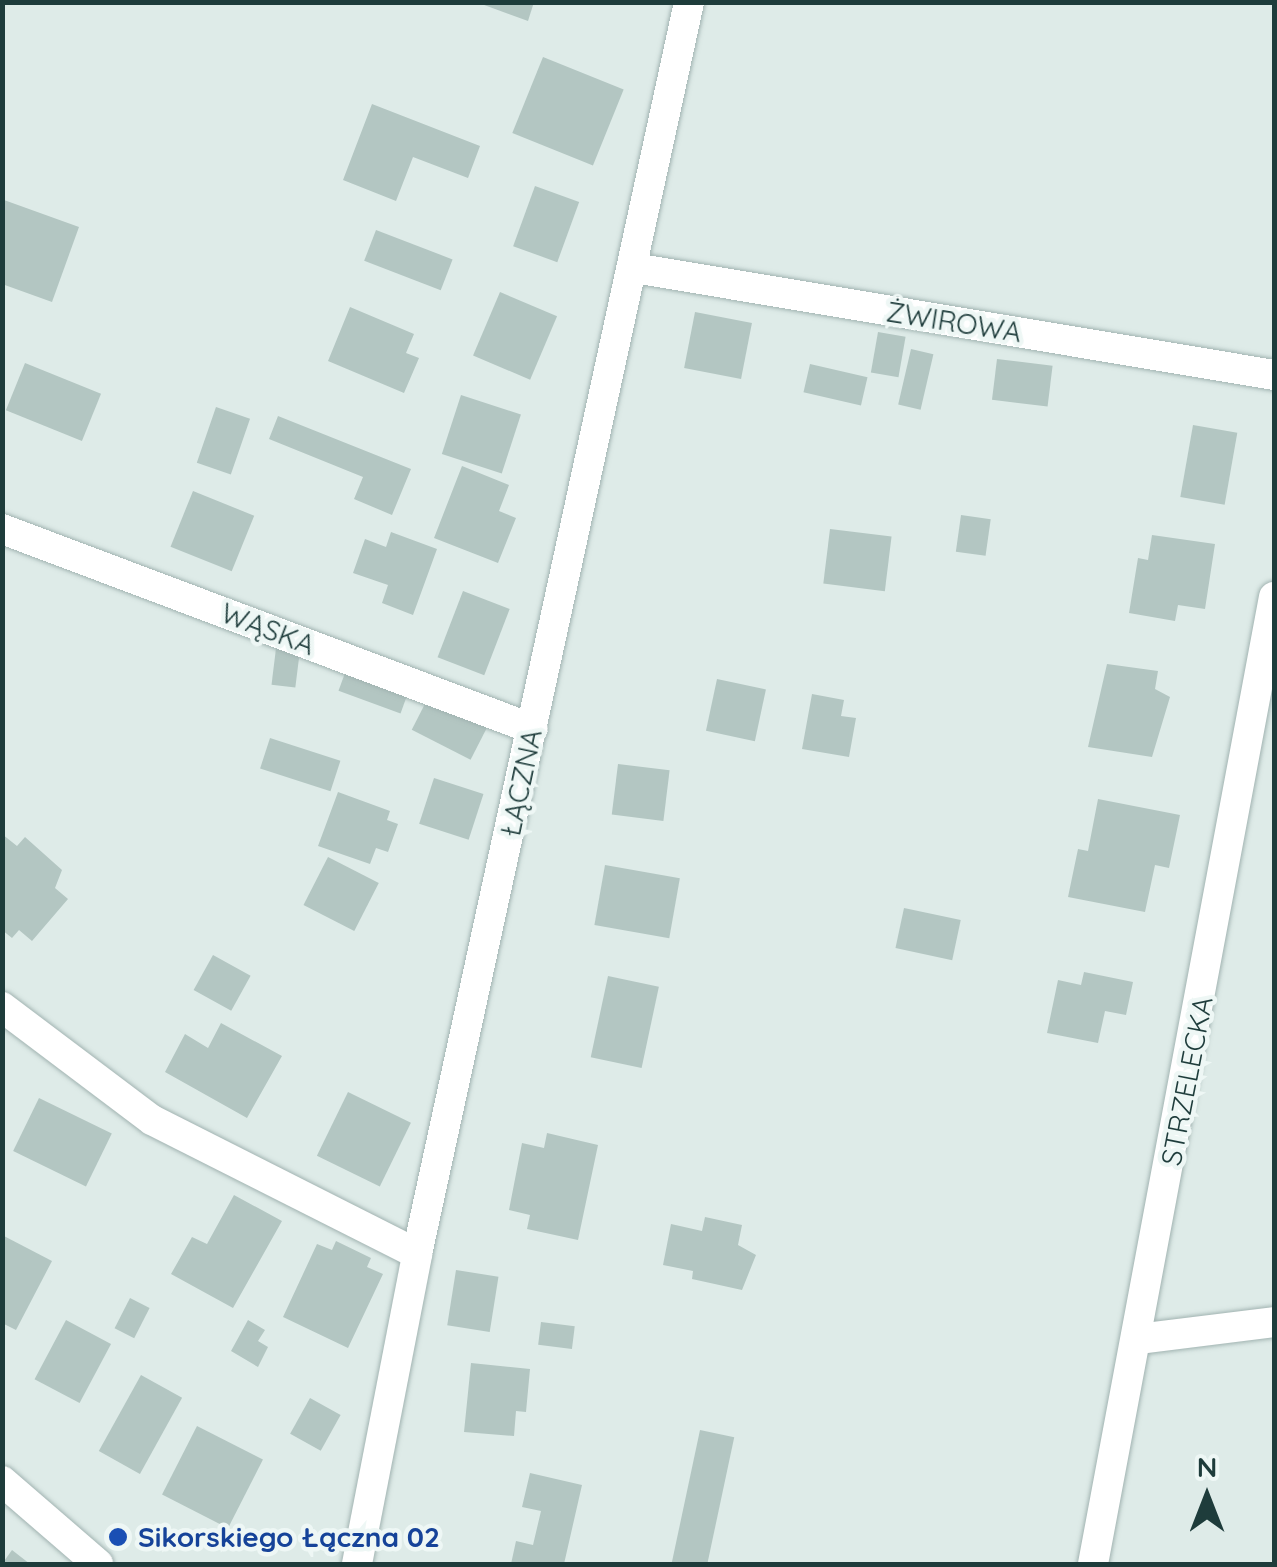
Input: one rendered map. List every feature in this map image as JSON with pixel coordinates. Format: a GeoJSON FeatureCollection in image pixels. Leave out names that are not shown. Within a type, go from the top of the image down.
{"type":"FeatureCollection","features":[{"type":"Feature","properties":{"kind":"street","name":"ŁĄCZNA"},"geometry":{"type":"LineString","coordinates":[[357,1564],[417,1254],[634,268],[688,2]]}},
{"type":"Feature","properties":{"kind":"street","name":"ŻWIROWA"},"geometry":{"type":"LineString","coordinates":[[634,268],[1274,375]]}},
{"type":"Feature","properties":{"kind":"street","name":"WĄSKA"},"geometry":{"type":"LineString","coordinates":[[2,528],[533,729]]}},
{"type":"Feature","properties":{"kind":"street","name":"STRZELECKA"},"geometry":{"type":"LineString","coordinates":[[1093,1564],[1138,1340],[1274,597]]}},
{"type":"Feature","properties":{"kind":"street"},"geometry":{"type":"LineString","coordinates":[[2,1007],[152,1120],[417,1254]]}},
{"type":"Feature","properties":{"kind":"street"},"geometry":{"type":"LineString","coordinates":[[1138,1340],[1274,1322]]}},
{"type":"Feature","properties":{"kind":"street"},"geometry":{"type":"LineString","coordinates":[[2,1481],[98,1564]]}},
{"type":"Feature","properties":{"kind":"building"},"geometry":{"type":"Polygon","coordinates":[[[476,2],[534,2],[528,21],[476,2]]]}},
{"type":"Feature","properties":{"kind":"building"},"geometry":{"type":"Polygon","coordinates":[[[543,57],[624,90],[593,166],[512,133],[543,57]]]}},
{"type":"Feature","properties":{"kind":"building"},"geometry":{"type":"Polygon","coordinates":[[[372,104],[480,146],[468,178],[413,157],[396,201],[343,180],[372,104]]]}},
{"type":"Feature","properties":{"kind":"building"},"geometry":{"type":"Polygon","coordinates":[[[535,186],[579,202],[557,262],[513,246],[535,186]]]}},
{"type":"Feature","properties":{"kind":"building"},"geometry":{"type":"Polygon","coordinates":[[[4,200],[79,227],[52,302],[2,284],[4,200]]]}},
{"type":"Feature","properties":{"kind":"building"},"geometry":{"type":"Polygon","coordinates":[[[376,230],[453,259],[441,290],[364,261],[376,230]]]}},
{"type":"Feature","properties":{"kind":"building"},"geometry":{"type":"Polygon","coordinates":[[[500,292],[557,316],[530,380],[473,356],[500,292]]]}},
{"type":"Feature","properties":{"kind":"building"},"geometry":{"type":"Polygon","coordinates":[[[350,307],[414,334],[406,353],[419,358],[404,393],[328,361],[350,307]]]}},
{"type":"Feature","properties":{"kind":"building"},"geometry":{"type":"Polygon","coordinates":[[[695,312],[752,323],[741,379],[684,368],[695,312]]]}},
{"type":"Feature","properties":{"kind":"building"},"geometry":{"type":"Polygon","coordinates":[[[878,332],[906,337],[898,377],[871,372],[878,332]]]}},
{"type":"Feature","properties":{"kind":"building"},"geometry":{"type":"Polygon","coordinates":[[[911,349],[933,354],[921,410],[898,405],[911,349]]]}},
{"type":"Feature","properties":{"kind":"building"},"geometry":{"type":"Polygon","coordinates":[[[997,359],[1053,366],[1048,407],[992,400],[997,359]]]}},
{"type":"Feature","properties":{"kind":"building"},"geometry":{"type":"Polygon","coordinates":[[[25,363],[101,394],[82,441],[6,410],[25,363]]]}},
{"type":"Feature","properties":{"kind":"building"},"geometry":{"type":"Polygon","coordinates":[[[810,364],[867,377],[861,406],[803,392],[810,364]]]}},
{"type":"Feature","properties":{"kind":"building"},"geometry":{"type":"Polygon","coordinates":[[[461,395],[521,414],[502,473],[442,454],[461,395]]]}},
{"type":"Feature","properties":{"kind":"building"},"geometry":{"type":"Polygon","coordinates":[[[216,407],[250,419],[231,475],[197,463],[216,407]]]}},
{"type":"Feature","properties":{"kind":"building"},"geometry":{"type":"Polygon","coordinates":[[[278,416],[411,469],[392,515],[354,499],[363,477],[269,439],[278,416]]]}},
{"type":"Feature","properties":{"kind":"building"},"geometry":{"type":"Polygon","coordinates":[[[1193,425],[1237,433],[1225,505],[1180,497],[1193,425]]]}},
{"type":"Feature","properties":{"kind":"building"},"geometry":{"type":"Polygon","coordinates":[[[462,466],[509,485],[499,511],[516,518],[498,563],[434,538],[462,466]]]}},
{"type":"Feature","properties":{"kind":"building"},"geometry":{"type":"Polygon","coordinates":[[[193,491],[254,516],[232,571],[171,547],[193,491]]]}},
{"type":"Feature","properties":{"kind":"building"},"geometry":{"type":"Polygon","coordinates":[[[961,515],[991,519],[986,556],[956,552],[961,515]]]}},
{"type":"Feature","properties":{"kind":"building"},"geometry":{"type":"Polygon","coordinates":[[[830,529],[892,537],[885,591],[823,584],[830,529]]]}},
{"type":"Feature","properties":{"kind":"building"},"geometry":{"type":"Polygon","coordinates":[[[391,532],[437,549],[413,615],[382,603],[388,585],[353,573],[365,539],[386,547],[391,532]]]}},
{"type":"Feature","properties":{"kind":"building"},"geometry":{"type":"Polygon","coordinates":[[[1152,535],[1215,544],[1205,609],[1178,605],[1175,621],[1129,613],[1138,558],[1148,560],[1152,535]]]}},
{"type":"Feature","properties":{"kind":"building"},"geometry":{"type":"Polygon","coordinates":[[[463,591],[510,609],[484,675],[438,657],[463,591]]]}},
{"type":"Feature","properties":{"kind":"building"},"geometry":{"type":"Polygon","coordinates":[[[277,640],[301,643],[295,688],[272,685],[277,640]]]}},
{"type":"Feature","properties":{"kind":"building"},"geometry":{"type":"Polygon","coordinates":[[[1107,664],[1158,671],[1155,689],[1170,697],[1152,757],[1088,747],[1107,664]]]}},
{"type":"Feature","properties":{"kind":"building"},"geometry":{"type":"Polygon","coordinates":[[[345,673],[407,696],[401,713],[339,691],[345,673]]]}},
{"type":"Feature","properties":{"kind":"building"},"geometry":{"type":"Polygon","coordinates":[[[717,679],[766,689],[755,741],[706,731],[717,679]]]}},
{"type":"Feature","properties":{"kind":"building"},"geometry":{"type":"Polygon","coordinates":[[[812,694],[844,700],[841,716],[856,718],[849,757],[802,749],[812,694]]]}},
{"type":"Feature","properties":{"kind":"building"},"geometry":{"type":"Polygon","coordinates":[[[429,696],[488,726],[471,760],[412,730],[429,696]]]}},
{"type":"Feature","properties":{"kind":"building"},"geometry":{"type":"Polygon","coordinates":[[[270,738],[340,761],[330,791],[260,768],[270,738]]]}},
{"type":"Feature","properties":{"kind":"building"},"geometry":{"type":"Polygon","coordinates":[[[618,764],[670,770],[663,821],[612,815],[618,764]]]}},
{"type":"Feature","properties":{"kind":"building"},"geometry":{"type":"Polygon","coordinates":[[[434,778],[483,794],[469,840],[419,824],[434,778]]]}},
{"type":"Feature","properties":{"kind":"building"},"geometry":{"type":"Polygon","coordinates":[[[338,792],[390,811],[387,820],[398,824],[388,852],[376,848],[370,864],[318,846],[338,792]]]}},
{"type":"Feature","properties":{"kind":"building"},"geometry":{"type":"Polygon","coordinates":[[[1098,799],[1180,815],[1169,868],[1155,865],[1145,912],[1068,897],[1078,849],[1088,851],[1098,799]]]}},
{"type":"Feature","properties":{"kind":"building"},"geometry":{"type":"Polygon","coordinates":[[[2,834],[17,846],[25,837],[62,870],[55,888],[68,899],[32,941],[19,930],[12,938],[2,930],[2,834]]]}},
{"type":"Feature","properties":{"kind":"building"},"geometry":{"type":"Polygon","coordinates":[[[328,857],[379,883],[354,931],[303,905],[328,857]]]}},
{"type":"Feature","properties":{"kind":"building"},"geometry":{"type":"Polygon","coordinates":[[[605,865],[680,878],[669,938],[594,925],[605,865]]]}},
{"type":"Feature","properties":{"kind":"building"},"geometry":{"type":"Polygon","coordinates":[[[904,908],[961,920],[952,960],[895,948],[904,908]]]}},
{"type":"Feature","properties":{"kind":"building"},"geometry":{"type":"Polygon","coordinates":[[[213,955],[251,976],[231,1011],[194,990],[213,955]]]}},
{"type":"Feature","properties":{"kind":"building"},"geometry":{"type":"Polygon","coordinates":[[[1084,972],[1133,982],[1126,1015],[1105,1011],[1098,1043],[1047,1033],[1058,980],[1081,985],[1084,972]]]}},
{"type":"Feature","properties":{"kind":"building"},"geometry":{"type":"Polygon","coordinates":[[[608,976],[659,987],[642,1068],[591,1057],[608,976]]]}},
{"type":"Feature","properties":{"kind":"building"},"geometry":{"type":"Polygon","coordinates":[[[221,1023],[282,1056],[247,1118],[165,1072],[185,1034],[208,1048],[221,1023]]]}},
{"type":"Feature","properties":{"kind":"building"},"geometry":{"type":"Polygon","coordinates":[[[348,1092],[411,1123],[380,1187],[317,1156],[348,1092]]]}},
{"type":"Feature","properties":{"kind":"building"},"geometry":{"type":"Polygon","coordinates":[[[39,1098],[112,1134],[86,1187],[13,1151],[39,1098]]]}},
{"type":"Feature","properties":{"kind":"building"},"geometry":{"type":"Polygon","coordinates":[[[547,1133],[598,1145],[578,1240],[527,1229],[530,1215],[509,1210],[522,1143],[544,1148],[547,1133]]]}},
{"type":"Feature","properties":{"kind":"building"},"geometry":{"type":"Polygon","coordinates":[[[234,1195],[282,1221],[233,1308],[171,1274],[192,1237],[207,1244],[234,1195]]]}},
{"type":"Feature","properties":{"kind":"building"},"geometry":{"type":"Polygon","coordinates":[[[705,1217],[742,1225],[738,1245],[756,1255],[742,1290],[692,1279],[693,1271],[663,1265],[671,1224],[702,1231],[705,1217]]]}},
{"type":"Feature","properties":{"kind":"building"},"geometry":{"type":"Polygon","coordinates":[[[2,1235],[52,1261],[16,1330],[2,1323],[2,1235]]]}},
{"type":"Feature","properties":{"kind":"building"},"geometry":{"type":"Polygon","coordinates":[[[336,1241],[371,1258],[367,1267],[383,1274],[348,1348],[283,1317],[317,1244],[332,1250],[336,1241]]]}},
{"type":"Feature","properties":{"kind":"building"},"geometry":{"type":"Polygon","coordinates":[[[456,1270],[498,1277],[490,1332],[447,1325],[456,1270]]]}},
{"type":"Feature","properties":{"kind":"building"},"geometry":{"type":"Polygon","coordinates":[[[130,1298],[150,1308],[134,1338],[115,1328],[130,1298]]]}},
{"type":"Feature","properties":{"kind":"building"},"geometry":{"type":"Polygon","coordinates":[[[66,1320],[111,1344],[80,1403],[35,1379],[66,1320]]]}},
{"type":"Feature","properties":{"kind":"building"},"geometry":{"type":"Polygon","coordinates":[[[248,1320],[265,1330],[258,1341],[268,1347],[258,1367],[231,1351],[248,1320]]]}},
{"type":"Feature","properties":{"kind":"building"},"geometry":{"type":"Polygon","coordinates":[[[541,1322],[575,1326],[572,1349],[538,1345],[541,1322]]]}},
{"type":"Feature","properties":{"kind":"building"},"geometry":{"type":"Polygon","coordinates":[[[471,1363],[530,1369],[526,1412],[516,1411],[514,1436],[464,1432],[471,1363]]]}},
{"type":"Feature","properties":{"kind":"building"},"geometry":{"type":"Polygon","coordinates":[[[141,1375],[182,1398],[140,1474],[99,1451],[141,1375]]]}},
{"type":"Feature","properties":{"kind":"building"},"geometry":{"type":"Polygon","coordinates":[[[310,1398],[341,1415],[321,1451],[290,1434],[310,1398]]]}},
{"type":"Feature","properties":{"kind":"building"},"geometry":{"type":"Polygon","coordinates":[[[197,1426],[263,1460],[228,1528],[162,1495],[197,1426]]]}},
{"type":"Feature","properties":{"kind":"building"},"geometry":{"type":"Polygon","coordinates":[[[700,1430],[734,1437],[707,1564],[672,1564],[700,1430]]]}},
{"type":"Feature","properties":{"kind":"building"},"geometry":{"type":"Polygon","coordinates":[[[530,1473],[582,1485],[564,1564],[511,1564],[516,1541],[533,1545],[541,1511],[522,1507],[530,1473]]]}},
{"type":"Feature","properties":{"kind":"building"},"geometry":{"type":"Polygon","coordinates":[[[12,1550],[30,1564],[2,1564],[12,1550]]]}},
{"type":"Feature","properties":{"kind":"place","name":"Sikorskiego Łączna 02"},"geometry":{"type":"Point","coordinates":[118,1537]}}]}
